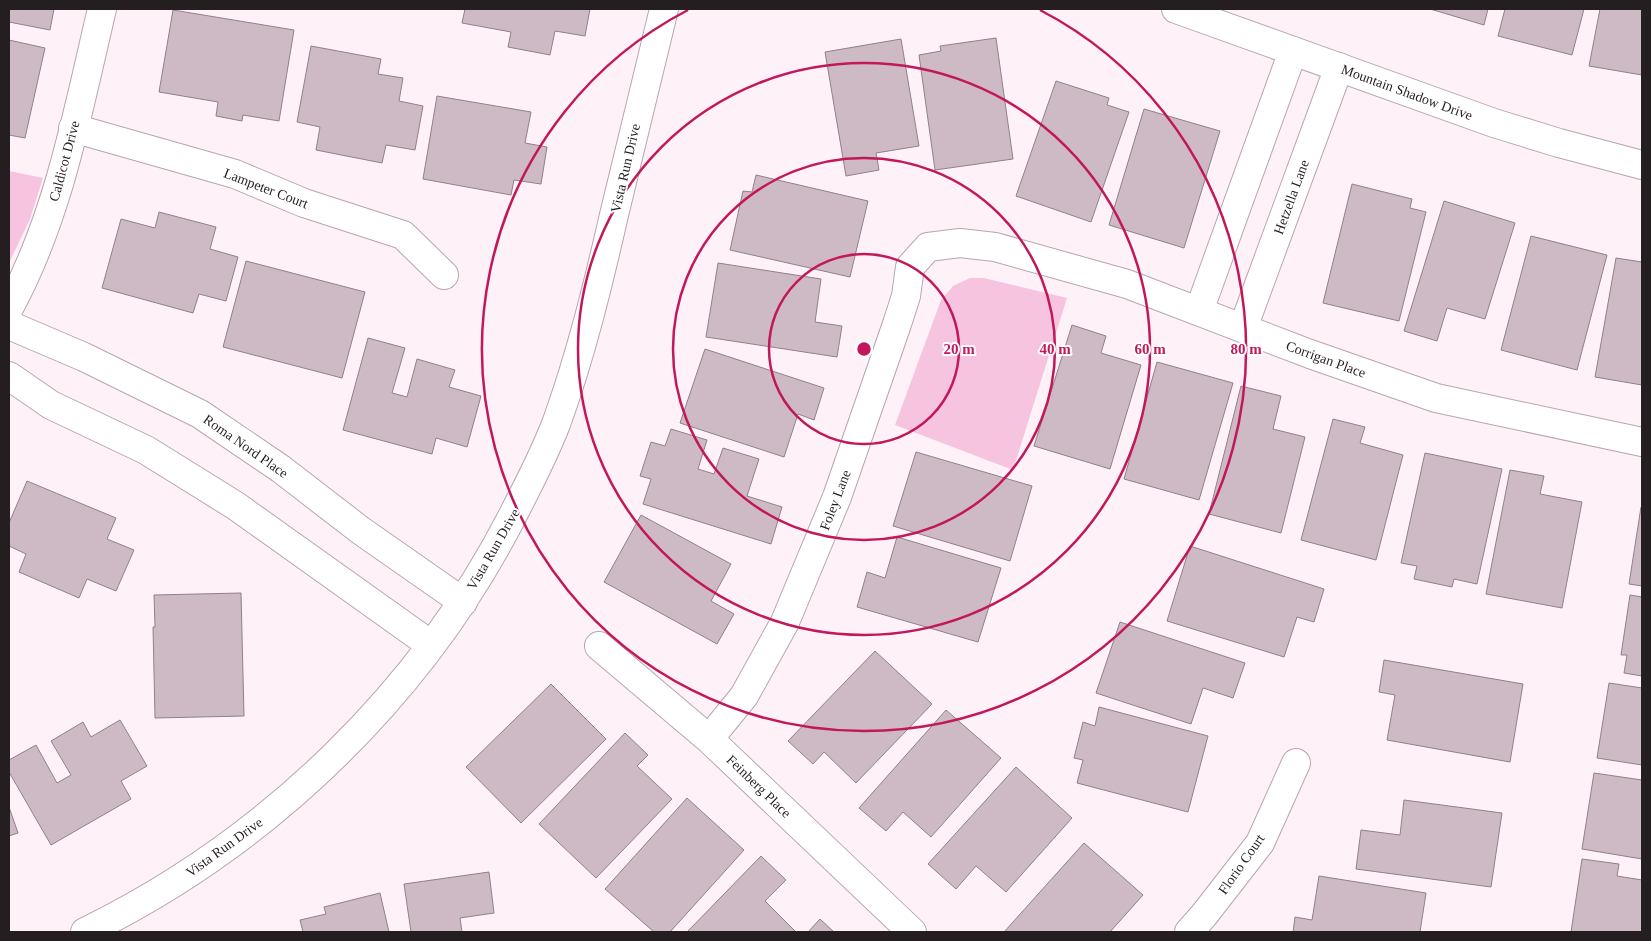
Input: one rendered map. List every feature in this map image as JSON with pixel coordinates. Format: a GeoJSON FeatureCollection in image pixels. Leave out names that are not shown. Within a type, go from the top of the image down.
{"type":"FeatureCollection","features":[{"type":"Feature","properties":{"kind":"street","name":"Caldicot Drive"},"geometry":{"type":"LineString","coordinates":[[9,308],[19,290],[46,223],[65,165],[102,9]]}},
{"type":"Feature","properties":{"kind":"street","name":"Vista Run Drive"},"geometry":{"type":"LineString","coordinates":[[85,932],[164,890],[210,859],[287,800],[323,767],[394,694],[463,602],[510,522],[534,474],[555,425],[590,317],[664,9]]}},
{"type":"Feature","properties":{"kind":"street","name":"Mountain Shadow Drive"},"geometry":{"type":"LineString","coordinates":[[1176,9],[1494,123],[1568,146],[1642,165]]}},
{"type":"Feature","properties":{"kind":"street"},"geometry":{"type":"LineString","coordinates":[[1199,311],[1293,51]]}},
{"type":"Feature","properties":{"kind":"street","name":"Hetzella Lane"},"geometry":{"type":"LineString","coordinates":[[1242,328],[1339,67]]}},
{"type":"Feature","properties":{"kind":"street","name":"Lampeter Court"},"geometry":{"type":"LineString","coordinates":[[74,128],[235,174],[304,203],[402,235],[444,276]]}},
{"type":"Feature","properties":{"kind":"street","name":"Corrigan Place"},"geometry":{"type":"LineString","coordinates":[[928,246],[960,243],[995,247],[1127,284],[1310,354],[1436,398],[1642,442]]}},
{"type":"Feature","properties":{"kind":"street","name":"Foley Lane"},"geometry":{"type":"LineString","coordinates":[[709,739],[744,696],[785,622],[837,497],[906,296],[910,267],[928,246]]}},
{"type":"Feature","properties":{"kind":"street","name":"Roma Nord Place"},"geometry":{"type":"LineString","coordinates":[[9,325],[84,356],[200,414],[281,469],[360,530],[463,602]]}},
{"type":"Feature","properties":{"kind":"street"},"geometry":{"type":"LineString","coordinates":[[9,376],[51,405],[146,450],[236,506],[431,646]]}},
{"type":"Feature","properties":{"kind":"street","name":"Feinberg Place"},"geometry":{"type":"LineString","coordinates":[[599,646],[709,739],[912,932]]}},
{"type":"Feature","properties":{"kind":"street","name":"Florio Court"},"geometry":{"type":"LineString","coordinates":[[1188,932],[1204,915],[1260,843],[1296,763]]}},
{"type":"Feature","properties":{"kind":"shaded area"},"geometry":{"type":"Polygon","coordinates":[[[9,171],[43,178],[30,219],[9,263],[9,171]]]}},
{"type":"Feature","properties":{"kind":"shaded area"},"geometry":{"type":"Polygon","coordinates":[[[970,278],[984,278],[1067,298],[1013,470],[895,425],[941,300],[953,286],[970,278]]]}},
{"type":"Feature","properties":{"kind":"building"},"geometry":{"type":"Polygon","coordinates":[[[9,9],[54,9],[50,30],[9,22],[9,9]]]}},
{"type":"Feature","properties":{"kind":"building"},"geometry":{"type":"Polygon","coordinates":[[[465,9],[590,9],[585,36],[555,31],[550,55],[508,47],[511,32],[462,23],[465,9]]]}},
{"type":"Feature","properties":{"kind":"building"},"geometry":{"type":"Polygon","coordinates":[[[1430,9],[1488,9],[1484,25],[1430,9]]]}},
{"type":"Feature","properties":{"kind":"building"},"geometry":{"type":"Polygon","coordinates":[[[1505,9],[1584,9],[1572,55],[1498,36],[1505,9]]]}},
{"type":"Feature","properties":{"kind":"building"},"geometry":{"type":"Polygon","coordinates":[[[1600,9],[1642,9],[1642,75],[1589,66],[1600,9]]]}},
{"type":"Feature","properties":{"kind":"building"},"geometry":{"type":"Polygon","coordinates":[[[173,10],[294,30],[279,121],[243,115],[242,121],[216,116],[218,102],[159,92],[173,10]]]}},
{"type":"Feature","properties":{"kind":"building"},"geometry":{"type":"Polygon","coordinates":[[[996,38],[1013,159],[935,170],[919,55],[941,51],[940,46],[996,38]]]}},
{"type":"Feature","properties":{"kind":"building"},"geometry":{"type":"Polygon","coordinates":[[[901,39],[919,146],[876,153],[879,170],[846,176],[825,52],[901,39]]]}},
{"type":"Feature","properties":{"kind":"building"},"geometry":{"type":"Polygon","coordinates":[[[9,40],[45,48],[25,138],[9,135],[9,40]]]}},
{"type":"Feature","properties":{"kind":"building"},"geometry":{"type":"Polygon","coordinates":[[[311,46],[381,59],[378,74],[403,78],[399,101],[423,106],[415,150],[386,145],[382,163],[316,150],[320,127],[297,122],[311,46]]]}},
{"type":"Feature","properties":{"kind":"building"},"geometry":{"type":"Polygon","coordinates":[[[1056,81],[1109,98],[1107,105],[1129,112],[1091,222],[1016,196],[1056,81]]]}},
{"type":"Feature","properties":{"kind":"building"},"geometry":{"type":"Polygon","coordinates":[[[437,96],[531,112],[525,143],[547,147],[541,184],[514,180],[511,195],[423,179],[437,96]]]}},
{"type":"Feature","properties":{"kind":"building"},"geometry":{"type":"Polygon","coordinates":[[[1144,109],[1220,131],[1184,248],[1109,225],[1144,109]]]}},
{"type":"Feature","properties":{"kind":"building"},"geometry":{"type":"Polygon","coordinates":[[[756,175],[868,201],[850,277],[730,250],[743,191],[752,192],[756,175]]]}},
{"type":"Feature","properties":{"kind":"building"},"geometry":{"type":"Polygon","coordinates":[[[1352,184],[1412,199],[1410,208],[1426,212],[1399,321],[1323,303],[1352,184]]]}},
{"type":"Feature","properties":{"kind":"building"},"geometry":{"type":"Polygon","coordinates":[[[1444,201],[1515,223],[1485,319],[1447,308],[1437,341],[1404,331],[1444,201]]]}},
{"type":"Feature","properties":{"kind":"building"},"geometry":{"type":"Polygon","coordinates":[[[159,212],[216,227],[210,249],[238,257],[226,301],[199,294],[193,313],[102,288],[121,219],[155,228],[159,212]]]}},
{"type":"Feature","properties":{"kind":"building"},"geometry":{"type":"Polygon","coordinates":[[[1531,236],[1607,255],[1577,370],[1501,350],[1531,236]]]}},
{"type":"Feature","properties":{"kind":"building"},"geometry":{"type":"Polygon","coordinates":[[[1616,258],[1642,262],[1642,385],[1595,377],[1616,258]]]}},
{"type":"Feature","properties":{"kind":"building"},"geometry":{"type":"Polygon","coordinates":[[[246,261],[365,292],[342,378],[223,347],[246,261]]]}},
{"type":"Feature","properties":{"kind":"building"},"geometry":{"type":"Polygon","coordinates":[[[718,263],[821,279],[815,322],[842,326],[837,357],[706,337],[718,263]]]}},
{"type":"Feature","properties":{"kind":"building"},"geometry":{"type":"Polygon","coordinates":[[[1072,325],[1106,336],[1101,353],[1141,365],[1110,469],[1034,446],[1072,325]]]}},
{"type":"Feature","properties":{"kind":"building"},"geometry":{"type":"Polygon","coordinates":[[[368,338],[405,348],[392,393],[407,397],[417,359],[455,370],[449,387],[481,396],[467,447],[436,438],[432,454],[343,430],[368,338]]]}},
{"type":"Feature","properties":{"kind":"building"},"geometry":{"type":"Polygon","coordinates":[[[705,349],[824,388],[814,420],[798,414],[784,457],[680,423],[705,349]]]}},
{"type":"Feature","properties":{"kind":"building"},"geometry":{"type":"Polygon","coordinates":[[[1157,362],[1233,383],[1199,500],[1124,479],[1157,362]]]}},
{"type":"Feature","properties":{"kind":"building"},"geometry":{"type":"Polygon","coordinates":[[[1241,386],[1281,396],[1273,429],[1305,437],[1281,533],[1209,514],[1241,386]]]}},
{"type":"Feature","properties":{"kind":"building"},"geometry":{"type":"Polygon","coordinates":[[[1333,419],[1365,427],[1360,443],[1403,455],[1376,560],[1301,540],[1333,419]]]}},
{"type":"Feature","properties":{"kind":"building"},"geometry":{"type":"Polygon","coordinates":[[[671,429],[707,440],[698,469],[714,474],[723,448],[759,459],[747,496],[782,507],[771,544],[643,504],[651,479],[640,476],[651,442],[665,446],[671,429]]]}},
{"type":"Feature","properties":{"kind":"building"},"geometry":{"type":"Polygon","coordinates":[[[916,452],[1032,486],[1010,561],[893,526],[916,452]]]}},
{"type":"Feature","properties":{"kind":"building"},"geometry":{"type":"Polygon","coordinates":[[[1425,453],[1502,469],[1477,584],[1454,579],[1452,587],[1414,579],[1417,566],[1401,563],[1425,453]]]}},
{"type":"Feature","properties":{"kind":"building"},"geometry":{"type":"Polygon","coordinates":[[[1510,470],[1544,476],[1540,494],[1582,502],[1562,608],[1486,594],[1510,470]]]}},
{"type":"Feature","properties":{"kind":"building"},"geometry":{"type":"Polygon","coordinates":[[[27,481],[116,518],[107,539],[134,550],[116,591],[87,579],[79,598],[19,572],[26,554],[9,546],[9,523],[27,481]]]}},
{"type":"Feature","properties":{"kind":"building"},"geometry":{"type":"Polygon","coordinates":[[[1642,507],[1642,586],[1629,584],[1642,507]]]}},
{"type":"Feature","properties":{"kind":"building"},"geometry":{"type":"Polygon","coordinates":[[[641,515],[731,564],[711,601],[734,614],[717,644],[604,582],[641,515]]]}},
{"type":"Feature","properties":{"kind":"building"},"geometry":{"type":"Polygon","coordinates":[[[897,537],[1001,568],[978,642],[857,607],[867,572],[885,578],[897,537]]]}},
{"type":"Feature","properties":{"kind":"building"},"geometry":{"type":"Polygon","coordinates":[[[1190,546],[1324,589],[1314,622],[1297,617],[1284,657],[1167,621],[1190,546]]]}},
{"type":"Feature","properties":{"kind":"building"},"geometry":{"type":"Polygon","coordinates":[[[241,593],[244,716],[155,718],[154,595],[241,593]]]}},
{"type":"Feature","properties":{"kind":"building"},"geometry":{"type":"Polygon","coordinates":[[[1630,595],[1642,597],[1642,676],[1624,673],[1627,655],[1621,655],[1630,595]]]}},
{"type":"Feature","properties":{"kind":"building"},"geometry":{"type":"Polygon","coordinates":[[[1120,622],[1245,663],[1233,698],[1203,688],[1191,724],[1096,693],[1120,622]]]}},
{"type":"Feature","properties":{"kind":"building"},"geometry":{"type":"Polygon","coordinates":[[[875,651],[932,704],[856,783],[824,752],[813,764],[788,741],[875,651]]]}},
{"type":"Feature","properties":{"kind":"building"},"geometry":{"type":"Polygon","coordinates":[[[1384,660],[1523,684],[1510,762],[1387,740],[1395,695],[1379,692],[1384,660]]]}},
{"type":"Feature","properties":{"kind":"building"},"geometry":{"type":"Polygon","coordinates":[[[1609,683],[1642,688],[1642,765],[1597,758],[1609,683]]]}},
{"type":"Feature","properties":{"kind":"building"},"geometry":{"type":"Polygon","coordinates":[[[551,684],[606,739],[521,823],[466,767],[551,684]]]}},
{"type":"Feature","properties":{"kind":"building"},"geometry":{"type":"Polygon","coordinates":[[[1099,707],[1208,736],[1188,812],[1077,783],[1083,760],[1074,758],[1083,722],[1095,726],[1099,707]]]}},
{"type":"Feature","properties":{"kind":"building"},"geometry":{"type":"Polygon","coordinates":[[[946,710],[1001,758],[931,837],[903,812],[886,831],[859,808],[946,710]]]}},
{"type":"Feature","properties":{"kind":"building"},"geometry":{"type":"Polygon","coordinates":[[[120,720],[147,766],[121,781],[131,799],[51,845],[9,772],[9,760],[36,745],[57,783],[71,775],[51,741],[83,722],[91,737],[120,720]]]}},
{"type":"Feature","properties":{"kind":"building"},"geometry":{"type":"Polygon","coordinates":[[[625,733],[648,755],[637,766],[672,799],[596,878],[539,824],[625,733]]]}},
{"type":"Feature","properties":{"kind":"building"},"geometry":{"type":"Polygon","coordinates":[[[1016,767],[1072,818],[1006,892],[976,866],[956,889],[928,864],[1016,767]]]}},
{"type":"Feature","properties":{"kind":"building"},"geometry":{"type":"Polygon","coordinates":[[[1594,773],[1642,780],[1642,859],[1582,849],[1594,773]]]}},
{"type":"Feature","properties":{"kind":"building"},"geometry":{"type":"Polygon","coordinates":[[[687,798],[744,850],[670,932],[654,932],[605,889],[687,798]]]}},
{"type":"Feature","properties":{"kind":"building"},"geometry":{"type":"Polygon","coordinates":[[[1404,800],[1502,813],[1491,887],[1356,869],[1361,830],[1400,835],[1404,800]]]}},
{"type":"Feature","properties":{"kind":"building"},"geometry":{"type":"Polygon","coordinates":[[[9,807],[18,833],[9,836],[9,807]]]}},
{"type":"Feature","properties":{"kind":"building"},"geometry":{"type":"Polygon","coordinates":[[[1084,843],[1143,895],[1110,932],[1004,932],[1084,843]]]}},
{"type":"Feature","properties":{"kind":"building"},"geometry":{"type":"Polygon","coordinates":[[[761,856],[786,880],[765,901],[795,931],[687,932],[761,856]]]}},
{"type":"Feature","properties":{"kind":"building"},"geometry":{"type":"Polygon","coordinates":[[[1582,859],[1619,864],[1617,876],[1642,880],[1642,932],[1571,932],[1582,859]]]}},
{"type":"Feature","properties":{"kind":"building"},"geometry":{"type":"Polygon","coordinates":[[[489,872],[494,913],[460,918],[462,932],[411,932],[404,884],[489,872]]]}},
{"type":"Feature","properties":{"kind":"building"},"geometry":{"type":"Polygon","coordinates":[[[1319,876],[1426,893],[1420,932],[1293,932],[1295,917],[1312,920],[1319,876]]]}},
{"type":"Feature","properties":{"kind":"building"},"geometry":{"type":"Polygon","coordinates":[[[380,893],[389,932],[303,932],[300,920],[326,914],[324,907],[380,893]]]}},
{"type":"Feature","properties":{"kind":"building"},"geometry":{"type":"Polygon","coordinates":[[[820,919],[834,932],[808,932],[820,919]]]}}]}
